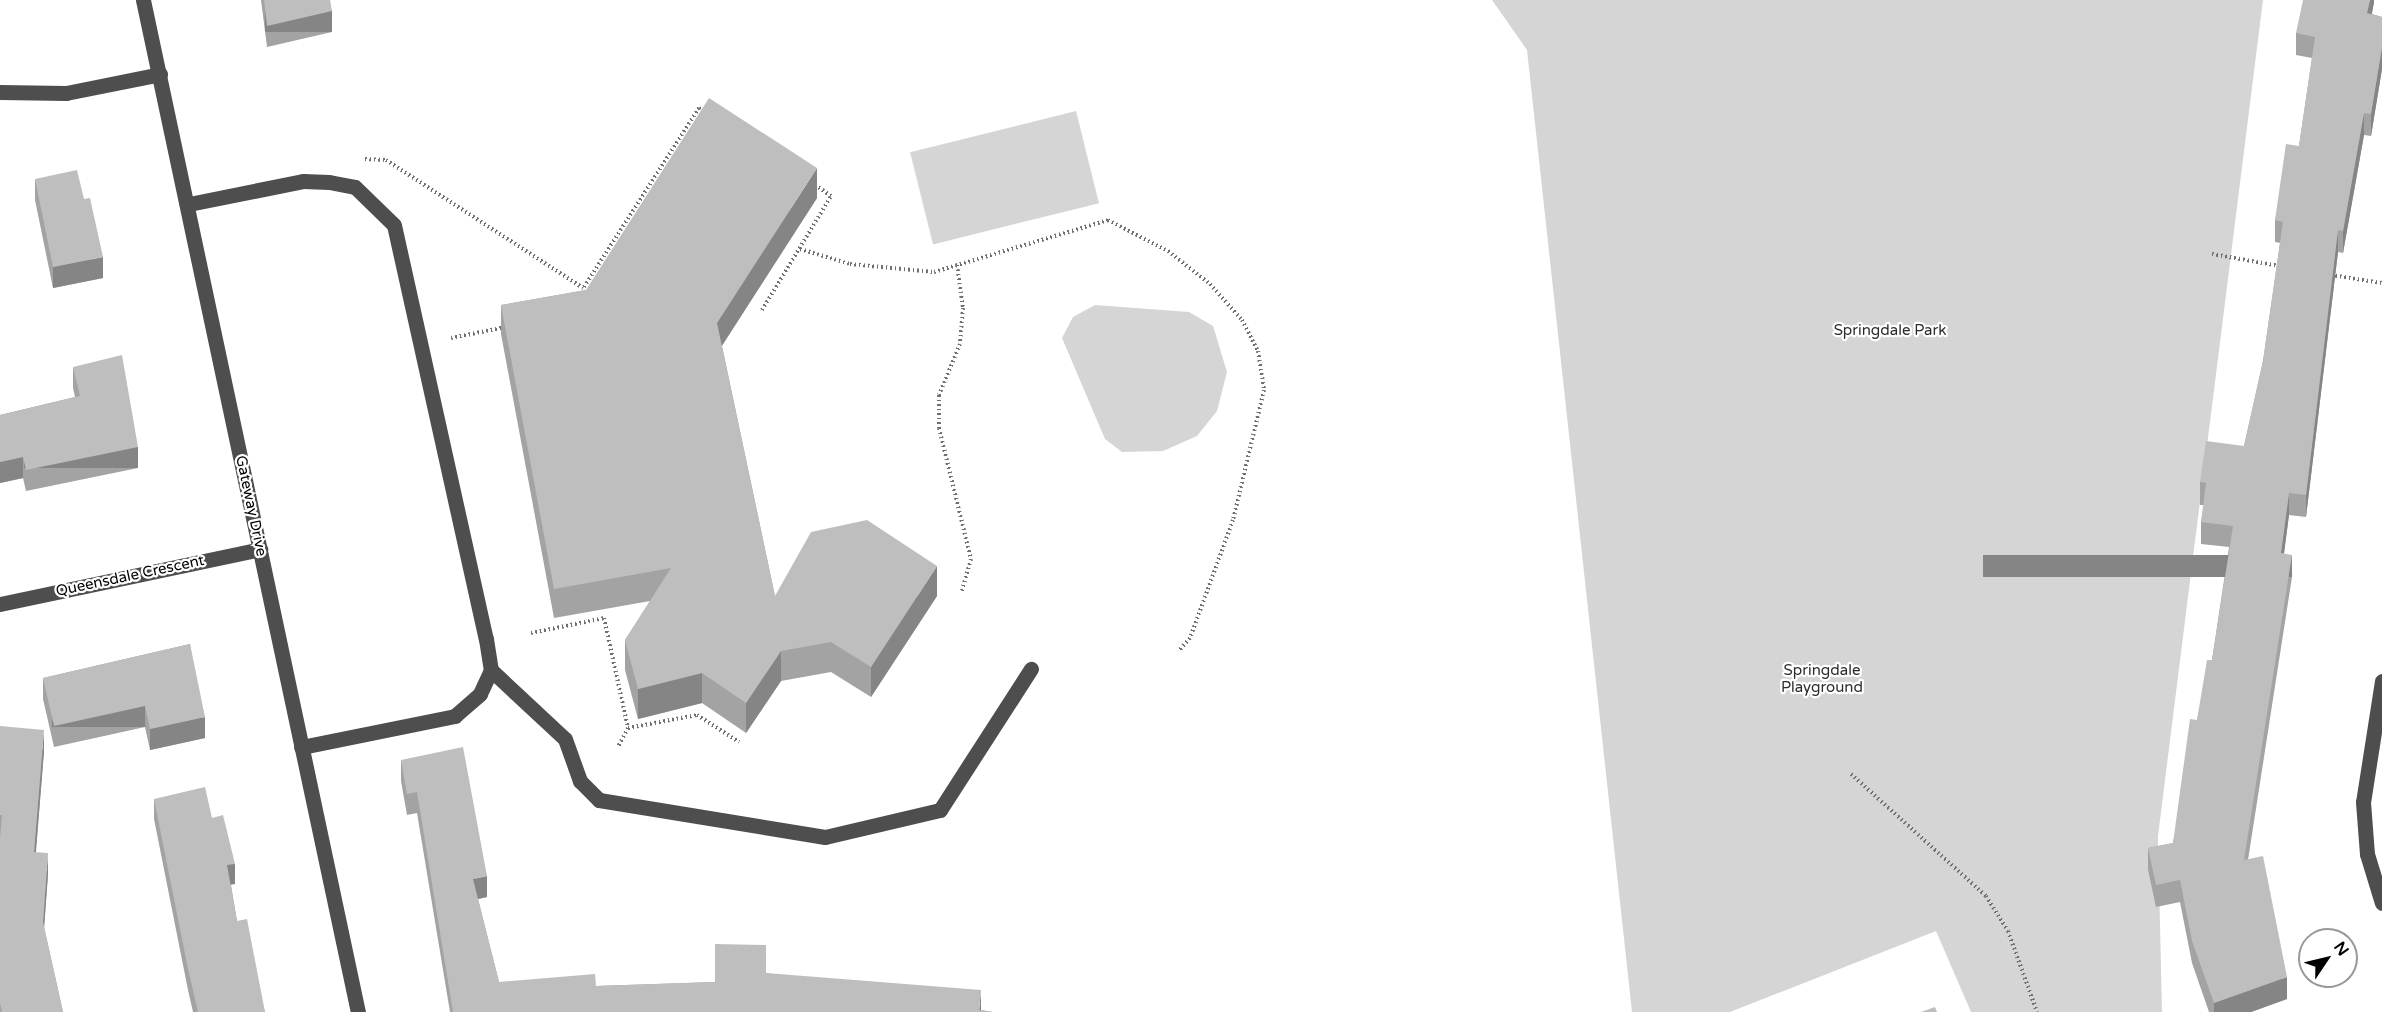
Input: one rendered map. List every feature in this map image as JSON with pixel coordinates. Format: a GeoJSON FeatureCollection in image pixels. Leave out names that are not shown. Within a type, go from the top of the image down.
{"type":"FeatureCollection","features":[{"type":"Feature","properties":{"kind":"street","name":"Gateway Drive"},"geometry":{"type":"LineString","coordinates":[[143,0],[189,204],[358,1012]]}},
{"type":"Feature","properties":{"kind":"street"},"geometry":{"type":"LineString","coordinates":[[0,92],[66,93],[160,74]]}},
{"type":"Feature","properties":{"kind":"street"},"geometry":{"type":"LineString","coordinates":[[189,204],[303,181],[329,182],[355,187],[394,225],[491,670],[565,739],[580,781],[599,800],[825,837],[940,810],[1031,669]]}},
{"type":"Feature","properties":{"kind":"street","name":"Queensdale Crescent"},"geometry":{"type":"LineString","coordinates":[[0,604],[260,549]]}},
{"type":"Feature","properties":{"kind":"street"},"geometry":{"type":"LineString","coordinates":[[301,747],[455,716],[480,694],[491,670]]}},
{"type":"Feature","properties":{"kind":"street"},"geometry":{"type":"LineString","coordinates":[[2382,681],[2362,802],[2367,854],[2382,903]]}},
{"type":"Feature","properties":{"kind":"path"},"geometry":{"type":"LineString","coordinates":[[577,295],[699,108],[708,115]]}},
{"type":"Feature","properties":{"kind":"path"},"geometry":{"type":"LineString","coordinates":[[364,159],[386,160],[584,287]]}},
{"type":"Feature","properties":{"kind":"path"},"geometry":{"type":"LineString","coordinates":[[762,310],[831,196],[812,184]]}},
{"type":"Feature","properties":{"kind":"path"},"geometry":{"type":"LineString","coordinates":[[800,249],[850,264],[934,272],[1108,220],[1168,251],[1210,284],[1242,320],[1258,351],[1262,412],[1204,604],[1178,652]]}},
{"type":"Feature","properties":{"kind":"path"},"geometry":{"type":"LineString","coordinates":[[2212,254],[2292,268]]}},
{"type":"Feature","properties":{"kind":"path"},"geometry":{"type":"LineString","coordinates":[[957,265],[963,308],[960,344],[939,395],[939,428],[971,559],[962,591]]}},
{"type":"Feature","properties":{"kind":"path"},"geometry":{"type":"LineString","coordinates":[[2325,274],[2382,283]]}},
{"type":"Feature","properties":{"kind":"path"},"geometry":{"type":"LineString","coordinates":[[451,338],[515,326]]}},
{"type":"Feature","properties":{"kind":"path"},"geometry":{"type":"LineString","coordinates":[[531,633],[604,618],[628,729],[618,747]]}},
{"type":"Feature","properties":{"kind":"path"},"geometry":{"type":"LineString","coordinates":[[628,729],[697,715],[738,742]]}},
{"type":"Feature","properties":{"kind":"path"},"geometry":{"type":"LineString","coordinates":[[1851,774],[1986,896],[2007,931],[2037,1012]]}},
{"type":"Feature","properties":{"kind":"green space","name":"Springdale Park"},"geometry":{"type":"Polygon","coordinates":[[[1492,0],[2263,0],[2158,836],[2162,1012],[1971,1012],[1936,931],[1730,1012],[1632,1012],[1527,50],[1492,0]]]}},
{"type":"Feature","properties":{"kind":"green space"},"geometry":{"type":"Polygon","coordinates":[[[1076,111],[1099,203],[933,245],[910,152],[1076,111]]]}},
{"type":"Feature","properties":{"kind":"green space"},"geometry":{"type":"Polygon","coordinates":[[[1095,305],[1189,312],[1213,326],[1227,372],[1217,411],[1197,436],[1163,451],[1122,452],[1105,439],[1062,338],[1073,317],[1095,305]]]}},
{"type":"Feature","properties":{"kind":"building"},"geometry":{"type":"Polygon","coordinates":[[[264,0],[330,0],[332,11],[267,26],[264,0]]]}},
{"type":"Feature","properties":{"kind":"building"},"geometry":{"type":"Polygon","coordinates":[[[2303,0],[2370,0],[2367,13],[2382,17],[2382,47],[2371,114],[2364,113],[2343,231],[2338,230],[2306,495],[2289,493],[2281,553],[2292,555],[2244,860],[2263,856],[2287,977],[2214,1003],[2192,941],[2180,880],[2156,885],[2148,848],[2173,843],[2190,719],[2197,720],[2207,660],[2212,660],[2233,526],[2201,522],[2206,483],[2200,482],[2206,441],[2244,446],[2263,361],[2283,222],[2275,220],[2286,144],[2299,146],[2315,37],[2296,33],[2303,0]]]}},
{"type":"Feature","properties":{"kind":"building"},"geometry":{"type":"Polygon","coordinates":[[[709,98],[817,168],[717,323],[775,596],[811,532],[867,520],[937,566],[871,667],[831,642],[781,651],[746,703],[702,673],[638,689],[625,640],[671,568],[554,589],[501,305],[586,290],[709,98]]]}},
{"type":"Feature","properties":{"kind":"building"},"geometry":{"type":"Polygon","coordinates":[[[77,170],[84,199],[90,198],[103,257],[53,267],[35,179],[77,170]]]}},
{"type":"Feature","properties":{"kind":"building"},"geometry":{"type":"Polygon","coordinates":[[[122,355],[138,447],[26,470],[23,457],[0,462],[0,415],[80,396],[73,367],[122,355]]]}},
{"type":"Feature","properties":{"kind":"building"},"geometry":{"type":"Polygon","coordinates":[[[190,644],[205,717],[150,729],[145,706],[54,726],[43,678],[190,644]]]}},
{"type":"Feature","properties":{"kind":"building"},"geometry":{"type":"Polygon","coordinates":[[[0,726],[44,730],[34,852],[48,853],[43,922],[63,1012],[2,1012],[0,1003],[2,815],[0,815],[0,726]]]}},
{"type":"Feature","properties":{"kind":"building"},"geometry":{"type":"Polygon","coordinates":[[[463,747],[487,876],[473,879],[499,982],[595,974],[596,986],[715,982],[715,944],[766,945],[766,973],[981,990],[979,1010],[993,1012],[453,1012],[417,792],[407,794],[401,760],[463,747]]]}},
{"type":"Feature","properties":{"kind":"building"},"geometry":{"type":"Polygon","coordinates":[[[205,787],[212,818],[223,815],[235,864],[227,865],[237,921],[247,919],[265,1012],[198,1012],[154,799],[205,787]]]}},
{"type":"Feature","properties":{"kind":"building"},"geometry":{"type":"Polygon","coordinates":[[[1935,1007],[1937,1012],[1921,1012],[1935,1007]]]}},
{"type":"Feature","properties":{"kind":"park label","name":"Springdale Playground"},"geometry":{"type":"Point","coordinates":[1822,678]}}]}
